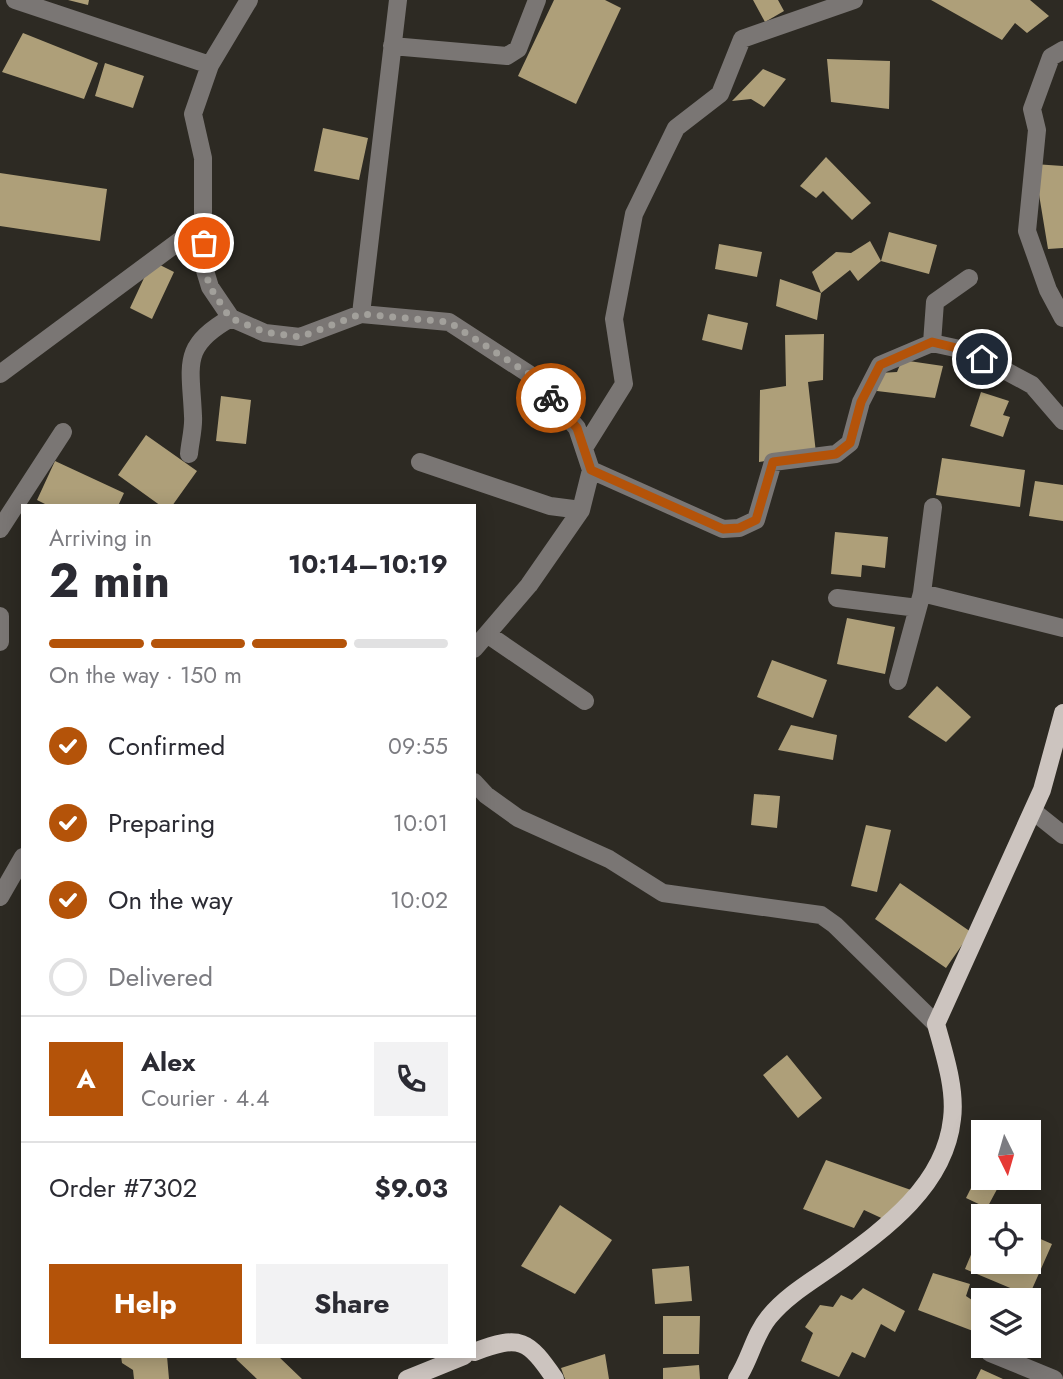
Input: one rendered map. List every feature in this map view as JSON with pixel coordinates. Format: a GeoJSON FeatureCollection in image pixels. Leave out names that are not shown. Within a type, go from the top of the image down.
{"type":"FeatureCollection","features":[{"type":"Feature","properties":{"kind":"main road"},"geometry":{"type":"LineString","coordinates":[[737,1379],[767,1319],[795,1292],[885,1229],[914,1198],[943,1158],[953,1117],[946,1063],[936,1024],[1033,811],[1063,713]]}},
{"type":"Feature","properties":{"kind":"main road"},"geometry":{"type":"LineString","coordinates":[[476,1351],[512,1342],[524,1344],[535,1350],[555,1379]]}},
{"type":"Feature","properties":{"kind":"main road"},"geometry":{"type":"LineString","coordinates":[[407,1379],[459,1358]]}},
{"type":"Feature","properties":{"kind":"street"},"geometry":{"type":"LineString","coordinates":[[15,0],[210,65]]}},
{"type":"Feature","properties":{"kind":"street"},"geometry":{"type":"LineString","coordinates":[[249,0],[210,65],[193,114],[203,158],[203,264],[210,287],[230,318],[265,332],[300,337],[361,314],[449,322],[532,376],[577,428],[591,470],[580,510],[529,585],[476,647]]}},
{"type":"Feature","properties":{"kind":"street"},"geometry":{"type":"LineString","coordinates":[[361,314],[398,0]]}},
{"type":"Feature","properties":{"kind":"street"},"geometry":{"type":"LineString","coordinates":[[392,46],[507,56],[519,49],[537,0]]}},
{"type":"Feature","properties":{"kind":"street"},"geometry":{"type":"LineString","coordinates":[[584,448],[624,384],[614,318],[634,214],[677,128],[720,94],[742,39],[855,0]]}},
{"type":"Feature","properties":{"kind":"street"},"geometry":{"type":"LineString","coordinates":[[1063,50],[1051,57],[1032,109],[1037,130],[1027,231],[1048,290],[1063,318]]}},
{"type":"Feature","properties":{"kind":"street"},"geometry":{"type":"LineString","coordinates":[[0,374],[205,222]]}},
{"type":"Feature","properties":{"kind":"street"},"geometry":{"type":"LineString","coordinates":[[932,342],[936,302],[969,278]]}},
{"type":"Feature","properties":{"kind":"street"},"geometry":{"type":"LineString","coordinates":[[189,454],[194,419],[189,361],[208,330],[230,318]]}},
{"type":"Feature","properties":{"kind":"street"},"geometry":{"type":"LineString","coordinates":[[591,470],[723,529],[739,528],[756,520],[773,462],[836,454],[850,443],[861,402],[880,365],[932,342],[969,351],[1032,385],[1063,421]]}},
{"type":"Feature","properties":{"kind":"street"},"geometry":{"type":"LineString","coordinates":[[0,529],[63,432]]}},
{"type":"Feature","properties":{"kind":"street"},"geometry":{"type":"LineString","coordinates":[[420,462],[550,506],[580,510]]}},
{"type":"Feature","properties":{"kind":"street"},"geometry":{"type":"LineString","coordinates":[[898,681],[920,601],[933,507]]}},
{"type":"Feature","properties":{"kind":"street"},"geometry":{"type":"LineString","coordinates":[[837,598],[920,601],[1063,628]]}},
{"type":"Feature","properties":{"kind":"street"},"geometry":{"type":"LineString","coordinates":[[0,616],[0,642]]}},
{"type":"Feature","properties":{"kind":"street"},"geometry":{"type":"LineString","coordinates":[[487,635],[585,701]]}},
{"type":"Feature","properties":{"kind":"street"},"geometry":{"type":"LineString","coordinates":[[476,784],[486,795],[519,818],[609,859],[663,893],[821,915],[835,925],[936,1024]]}},
{"type":"Feature","properties":{"kind":"street"},"geometry":{"type":"LineString","coordinates":[[1033,811],[1063,835]]}},
{"type":"Feature","properties":{"kind":"street"},"geometry":{"type":"LineString","coordinates":[[0,897],[5,876],[21,859]]}},
{"type":"Feature","properties":{"kind":"street"},"geometry":{"type":"LineString","coordinates":[[1002,1358],[1054,1379]]}},
{"type":"Feature","properties":{"kind":"building"},"geometry":{"type":"Polygon","coordinates":[[[68,0],[89,0],[88,5],[68,0]]]}},
{"type":"Feature","properties":{"kind":"building"},"geometry":{"type":"Polygon","coordinates":[[[554,0],[605,0],[621,8],[576,104],[518,76],[554,0]]]}},
{"type":"Feature","properties":{"kind":"building"},"geometry":{"type":"Polygon","coordinates":[[[753,0],[778,0],[784,11],[765,22],[753,0]]]}},
{"type":"Feature","properties":{"kind":"building"},"geometry":{"type":"Polygon","coordinates":[[[931,0],[1030,0],[1049,16],[1027,33],[1015,23],[1002,40],[931,0]]]}},
{"type":"Feature","properties":{"kind":"building"},"geometry":{"type":"Polygon","coordinates":[[[23,33],[98,63],[84,99],[2,72],[23,33]]]}},
{"type":"Feature","properties":{"kind":"building"},"geometry":{"type":"Polygon","coordinates":[[[827,59],[890,61],[889,109],[831,102],[827,59]]]}},
{"type":"Feature","properties":{"kind":"building"},"geometry":{"type":"Polygon","coordinates":[[[105,63],[144,76],[133,108],[95,96],[105,63]]]}},
{"type":"Feature","properties":{"kind":"building"},"geometry":{"type":"Polygon","coordinates":[[[763,69],[786,79],[764,107],[751,99],[732,101],[763,69]]]}},
{"type":"Feature","properties":{"kind":"building"},"geometry":{"type":"Polygon","coordinates":[[[323,128],[368,138],[359,180],[314,171],[323,128]]]}},
{"type":"Feature","properties":{"kind":"building"},"geometry":{"type":"Polygon","coordinates":[[[826,157],[871,203],[852,220],[823,191],[816,198],[800,186],[826,157]]]}},
{"type":"Feature","properties":{"kind":"building"},"geometry":{"type":"Polygon","coordinates":[[[1034,164],[1063,166],[1063,248],[1048,249],[1034,164]]]}},
{"type":"Feature","properties":{"kind":"building"},"geometry":{"type":"Polygon","coordinates":[[[0,173],[107,189],[100,241],[0,226],[0,173]]]}},
{"type":"Feature","properties":{"kind":"building"},"geometry":{"type":"Polygon","coordinates":[[[889,232],[937,245],[929,274],[881,261],[889,232]]]}},
{"type":"Feature","properties":{"kind":"building"},"geometry":{"type":"Polygon","coordinates":[[[870,241],[881,261],[858,281],[850,270],[821,293],[812,272],[836,252],[851,253],[870,241]]]}},
{"type":"Feature","properties":{"kind":"building"},"geometry":{"type":"Polygon","coordinates":[[[719,244],[762,252],[757,277],[715,269],[719,244]]]}},
{"type":"Feature","properties":{"kind":"building"},"geometry":{"type":"Polygon","coordinates":[[[152,261],[174,272],[152,319],[130,308],[152,261]]]}},
{"type":"Feature","properties":{"kind":"building"},"geometry":{"type":"Polygon","coordinates":[[[780,279],[821,293],[817,320],[776,306],[780,279]]]}},
{"type":"Feature","properties":{"kind":"building"},"geometry":{"type":"Polygon","coordinates":[[[708,314],[748,323],[742,350],[702,340],[708,314]]]}},
{"type":"Feature","properties":{"kind":"building"},"geometry":{"type":"Polygon","coordinates":[[[824,334],[823,380],[808,382],[816,453],[759,462],[760,390],[786,386],[785,335],[824,334]]]}},
{"type":"Feature","properties":{"kind":"building"},"geometry":{"type":"Polygon","coordinates":[[[902,360],[943,366],[935,398],[877,391],[879,373],[897,372],[902,360]]]}},
{"type":"Feature","properties":{"kind":"building"},"geometry":{"type":"Polygon","coordinates":[[[981,392],[1009,401],[1003,415],[1010,417],[1003,437],[970,426],[981,392]]]}},
{"type":"Feature","properties":{"kind":"building"},"geometry":{"type":"Polygon","coordinates":[[[221,396],[251,400],[246,444],[216,441],[221,396]]]}},
{"type":"Feature","properties":{"kind":"building"},"geometry":{"type":"Polygon","coordinates":[[[146,435],[197,471],[173,504],[158,504],[118,475],[146,435]]]}},
{"type":"Feature","properties":{"kind":"building"},"geometry":{"type":"Polygon","coordinates":[[[942,458],[1025,470],[1020,507],[936,495],[942,458]]]}},
{"type":"Feature","properties":{"kind":"building"},"geometry":{"type":"Polygon","coordinates":[[[55,461],[124,493],[119,504],[45,504],[37,500],[55,461]]]}},
{"type":"Feature","properties":{"kind":"building"},"geometry":{"type":"Polygon","coordinates":[[[1035,481],[1063,485],[1063,521],[1029,516],[1035,481]]]}},
{"type":"Feature","properties":{"kind":"building"},"geometry":{"type":"Polygon","coordinates":[[[835,532],[888,537],[885,568],[862,565],[861,577],[831,574],[835,532]]]}},
{"type":"Feature","properties":{"kind":"building"},"geometry":{"type":"Polygon","coordinates":[[[847,618],[895,627],[885,674],[837,664],[847,618]]]}},
{"type":"Feature","properties":{"kind":"building"},"geometry":{"type":"Polygon","coordinates":[[[772,660],[827,680],[813,718],[757,697],[772,660]]]}},
{"type":"Feature","properties":{"kind":"building"},"geometry":{"type":"Polygon","coordinates":[[[937,686],[971,717],[946,742],[908,717],[937,686]]]}},
{"type":"Feature","properties":{"kind":"building"},"geometry":{"type":"Polygon","coordinates":[[[791,725],[837,735],[833,760],[778,750],[791,725]]]}},
{"type":"Feature","properties":{"kind":"building"},"geometry":{"type":"Polygon","coordinates":[[[754,794],[780,796],[777,828],[751,825],[754,794]]]}},
{"type":"Feature","properties":{"kind":"building"},"geometry":{"type":"Polygon","coordinates":[[[866,825],[891,830],[877,892],[851,886],[866,825]]]}},
{"type":"Feature","properties":{"kind":"building"},"geometry":{"type":"Polygon","coordinates":[[[900,883],[971,932],[946,968],[875,919],[900,883]]]}},
{"type":"Feature","properties":{"kind":"building"},"geometry":{"type":"Polygon","coordinates":[[[787,1055],[822,1098],[798,1118],[763,1075],[787,1055]]]}},
{"type":"Feature","properties":{"kind":"building"},"geometry":{"type":"Polygon","coordinates":[[[826,1160],[911,1190],[890,1222],[864,1210],[854,1228],[803,1209],[826,1160]]]}},
{"type":"Feature","properties":{"kind":"building"},"geometry":{"type":"Polygon","coordinates":[[[971,1188],[997,1190],[989,1204],[979,1204],[966,1198],[971,1188]]]}},
{"type":"Feature","properties":{"kind":"building"},"geometry":{"type":"Polygon","coordinates":[[[560,1205],[612,1240],[575,1294],[521,1266],[560,1205]]]}},
{"type":"Feature","properties":{"kind":"building"},"geometry":{"type":"Polygon","coordinates":[[[1041,1239],[1052,1244],[1041,1269],[1041,1239]]]}},
{"type":"Feature","properties":{"kind":"building"},"geometry":{"type":"Polygon","coordinates":[[[971,1255],[971,1272],[965,1269],[971,1255]]]}},
{"type":"Feature","properties":{"kind":"building"},"geometry":{"type":"Polygon","coordinates":[[[689,1266],[692,1301],[655,1304],[652,1269],[689,1266]]]}},
{"type":"Feature","properties":{"kind":"building"},"geometry":{"type":"Polygon","coordinates":[[[933,1273],[970,1284],[966,1296],[971,1299],[971,1330],[918,1310],[933,1273]]]}},
{"type":"Feature","properties":{"kind":"building"},"geometry":{"type":"Polygon","coordinates":[[[977,1274],[1039,1274],[1033,1288],[1010,1288],[977,1274]]]}},
{"type":"Feature","properties":{"kind":"building"},"geometry":{"type":"Polygon","coordinates":[[[863,1288],[905,1311],[895,1332],[881,1324],[865,1358],[852,1352],[839,1377],[801,1361],[813,1333],[805,1327],[820,1305],[833,1307],[841,1295],[852,1300],[863,1288]]]}},
{"type":"Feature","properties":{"kind":"building"},"geometry":{"type":"Polygon","coordinates":[[[663,1316],[700,1316],[699,1354],[663,1354],[663,1316]]]}},
{"type":"Feature","properties":{"kind":"building"},"geometry":{"type":"Polygon","coordinates":[[[605,1354],[609,1379],[565,1379],[561,1368],[605,1354]]]}},
{"type":"Feature","properties":{"kind":"building"},"geometry":{"type":"Polygon","coordinates":[[[121,1358],[167,1358],[169,1379],[134,1379],[133,1370],[122,1363],[121,1358]]]}},
{"type":"Feature","properties":{"kind":"building"},"geometry":{"type":"Polygon","coordinates":[[[280,1358],[302,1379],[257,1379],[236,1359],[280,1358]]]}},
{"type":"Feature","properties":{"kind":"building"},"geometry":{"type":"Polygon","coordinates":[[[699,1365],[700,1379],[663,1379],[663,1368],[699,1365]]]}},
{"type":"Feature","properties":{"kind":"building"},"geometry":{"type":"Polygon","coordinates":[[[981,1369],[1003,1379],[976,1379],[981,1369]]]}},
{"type":"Feature","properties":{"kind":"way so far"},"geometry":{"type":"LineString","coordinates":[[204,243],[203,264],[210,287],[230,318],[265,332],[300,337],[361,314],[449,322],[532,376],[551,398]]}},
{"type":"Feature","properties":{"kind":"route"},"geometry":{"type":"LineString","coordinates":[[551,398],[577,428],[591,470],[723,529],[739,528],[756,520],[773,462],[836,454],[850,443],[861,402],[880,365],[932,342],[969,351],[982,359]]}}]}
